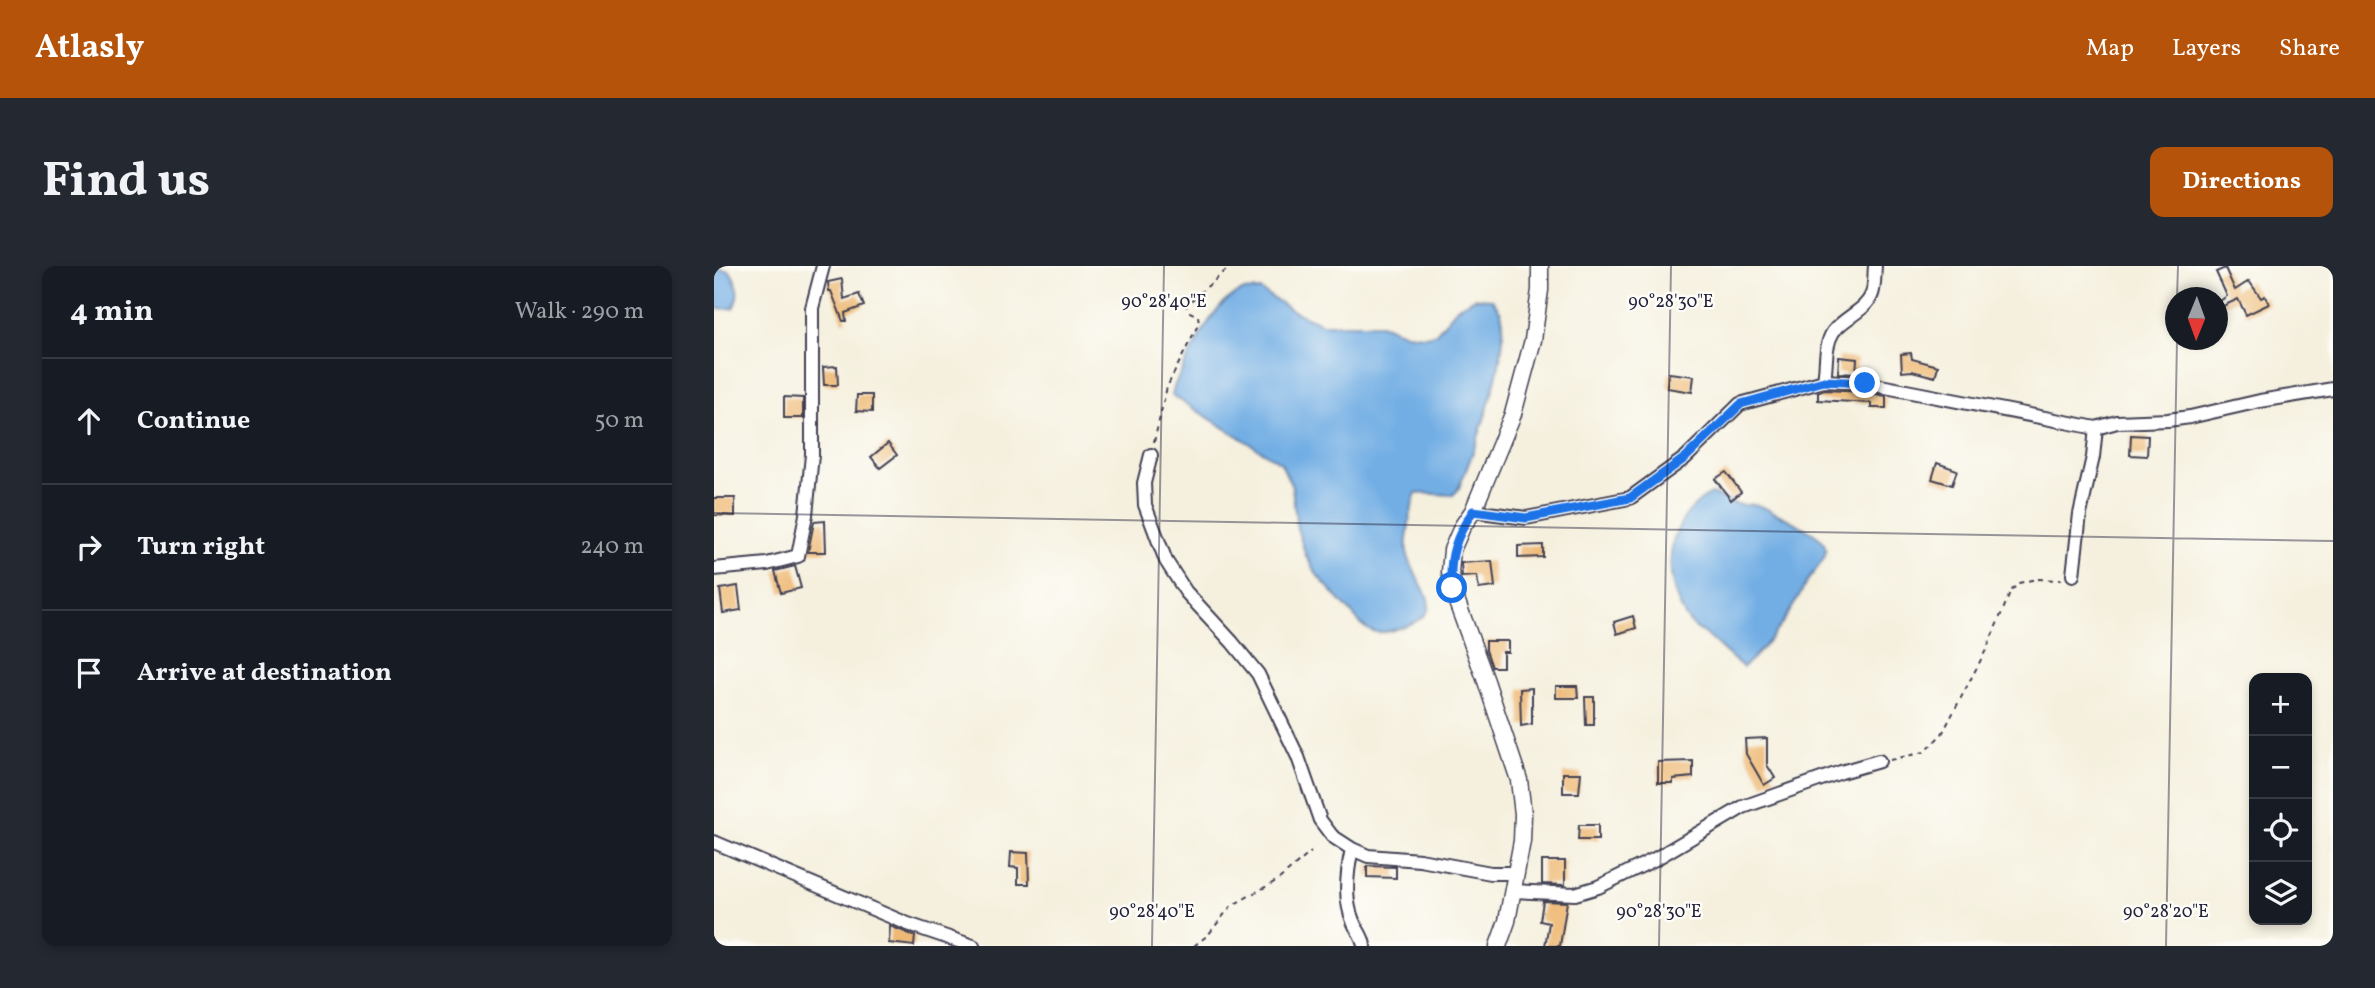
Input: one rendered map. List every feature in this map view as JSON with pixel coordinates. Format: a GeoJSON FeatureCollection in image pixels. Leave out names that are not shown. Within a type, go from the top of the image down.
{"type":"FeatureCollection","features":[{"type":"Feature","properties":{"kind":"street"},"geometry":{"type":"LineString","coordinates":[[714,569],[767,564],[798,555],[806,515],[812,454],[812,308],[823,266]]}},
{"type":"Feature","properties":{"kind":"street"},"geometry":{"type":"LineString","coordinates":[[1498,946],[1507,921],[1513,891],[1522,841],[1523,814],[1518,780],[1457,602],[1450,572],[1452,550],[1473,511],[1521,388],[1533,341],[1540,290],[1540,266]]}},
{"type":"Feature","properties":{"kind":"street"},"geometry":{"type":"LineString","coordinates":[[1824,381],[1828,343],[1833,332],[1851,314],[1861,310],[1872,295],[1875,266]]}},
{"type":"Feature","properties":{"kind":"street"},"geometry":{"type":"LineString","coordinates":[[1473,511],[1526,518],[1630,498],[1685,458],[1741,404],[1824,381],[1865,383],[2096,428],[2117,422],[2190,417],[2260,401],[2333,389]]}},
{"type":"Feature","properties":{"kind":"street"},"geometry":{"type":"LineString","coordinates":[[2073,575],[2080,514],[2093,457],[2096,428]]}},
{"type":"Feature","properties":{"kind":"street"},"geometry":{"type":"LineString","coordinates":[[1151,455],[1144,483],[1144,505],[1166,561],[1186,592],[1258,674],[1298,757],[1320,821],[1332,836],[1368,856],[1409,858],[1491,873],[1515,873]]}},
{"type":"Feature","properties":{"kind":"street"},"geometry":{"type":"LineString","coordinates":[[1513,891],[1575,894],[1598,887],[1655,859],[1743,807],[1879,761]]}},
{"type":"Feature","properties":{"kind":"street"},"geometry":{"type":"LineString","coordinates":[[714,842],[908,924],[973,946]]}},
{"type":"Feature","properties":{"kind":"street"},"geometry":{"type":"LineString","coordinates":[[1352,849],[1348,896],[1353,921],[1363,938],[1364,946]]}},
{"type":"Feature","properties":{"kind":"path"},"geometry":{"type":"LineString","coordinates":[[1151,455],[1167,387],[1199,323],[1198,316],[1188,311],[1186,305],[1231,266]]}},
{"type":"Feature","properties":{"kind":"path"},"geometry":{"type":"LineString","coordinates":[[1879,761],[1924,752],[1942,734],[1986,650],[2011,591],[2019,583],[2036,579],[2067,580],[2073,575]]}},
{"type":"Feature","properties":{"kind":"path"},"geometry":{"type":"LineString","coordinates":[[1194,946],[1208,935],[1231,906],[1278,880],[1311,852]]}},
{"type":"Feature","properties":{"kind":"water"},"geometry":{"type":"Polygon","coordinates":[[[714,268],[730,271],[733,276],[737,294],[733,308],[714,309],[714,268]]]}},
{"type":"Feature","properties":{"kind":"water"},"geometry":{"type":"Polygon","coordinates":[[[1260,290],[1295,312],[1322,324],[1381,324],[1406,334],[1425,336],[1435,334],[1458,307],[1475,298],[1492,299],[1501,313],[1503,329],[1497,375],[1458,490],[1453,495],[1416,493],[1414,498],[1407,552],[1428,598],[1429,607],[1424,615],[1413,623],[1381,632],[1374,632],[1363,626],[1317,575],[1306,556],[1297,528],[1292,487],[1281,463],[1172,395],[1195,345],[1221,306],[1243,291],[1260,290]]]}},
{"type":"Feature","properties":{"kind":"water"},"geometry":{"type":"Polygon","coordinates":[[[1711,494],[1738,504],[1753,504],[1779,515],[1811,532],[1825,547],[1824,557],[1780,626],[1763,648],[1743,667],[1688,621],[1673,584],[1672,549],[1676,533],[1684,518],[1711,494]]]}},
{"type":"Feature","properties":{"kind":"building"},"geometry":{"type":"Polygon","coordinates":[[[2225,268],[2235,290],[2249,281],[2261,298],[2265,296],[2269,304],[2246,315],[2238,299],[2228,304],[2228,287],[2223,287],[2216,272],[2225,268]]]}},
{"type":"Feature","properties":{"kind":"building"},"geometry":{"type":"Polygon","coordinates":[[[842,279],[844,299],[859,294],[864,306],[845,313],[846,321],[843,321],[829,291],[828,282],[842,279]]]}},
{"type":"Feature","properties":{"kind":"building"},"geometry":{"type":"Polygon","coordinates":[[[1911,353],[1912,359],[1938,366],[1935,377],[1912,371],[1902,372],[1901,354],[1911,353]]]}},
{"type":"Feature","properties":{"kind":"building"},"geometry":{"type":"Polygon","coordinates":[[[1839,357],[1857,359],[1856,374],[1838,373],[1839,357]]]}},
{"type":"Feature","properties":{"kind":"building"},"geometry":{"type":"Polygon","coordinates":[[[837,366],[838,385],[824,385],[823,367],[837,366]]]}},
{"type":"Feature","properties":{"kind":"building"},"geometry":{"type":"Polygon","coordinates":[[[1669,373],[1694,376],[1692,392],[1667,388],[1669,373]]]}},
{"type":"Feature","properties":{"kind":"building"},"geometry":{"type":"Polygon","coordinates":[[[1825,390],[1886,396],[1886,408],[1871,408],[1871,403],[1818,400],[1818,392],[1825,390]]]}},
{"type":"Feature","properties":{"kind":"building"},"geometry":{"type":"Polygon","coordinates":[[[857,395],[872,395],[872,412],[856,411],[857,395]]]}},
{"type":"Feature","properties":{"kind":"building"},"geometry":{"type":"Polygon","coordinates":[[[784,397],[803,398],[803,418],[784,418],[784,397]]]}},
{"type":"Feature","properties":{"kind":"building"},"geometry":{"type":"Polygon","coordinates":[[[2131,435],[2148,436],[2147,456],[2130,455],[2131,435]]]}},
{"type":"Feature","properties":{"kind":"building"},"geometry":{"type":"Polygon","coordinates":[[[888,443],[897,455],[880,468],[871,457],[888,443]]]}},
{"type":"Feature","properties":{"kind":"building"},"geometry":{"type":"Polygon","coordinates":[[[1937,463],[1957,470],[1952,485],[1932,479],[1937,463]]]}},
{"type":"Feature","properties":{"kind":"building"},"geometry":{"type":"Polygon","coordinates":[[[1726,472],[1741,492],[1731,500],[1715,479],[1726,472]]]}},
{"type":"Feature","properties":{"kind":"building"},"geometry":{"type":"Polygon","coordinates":[[[714,498],[735,498],[735,516],[714,515],[714,498]]]}},
{"type":"Feature","properties":{"kind":"building"},"geometry":{"type":"Polygon","coordinates":[[[825,521],[826,552],[808,552],[814,522],[825,521]]]}},
{"type":"Feature","properties":{"kind":"building"},"geometry":{"type":"Polygon","coordinates":[[[1543,545],[1543,557],[1518,558],[1518,546],[1543,545]]]}},
{"type":"Feature","properties":{"kind":"building"},"geometry":{"type":"Polygon","coordinates":[[[1492,561],[1495,587],[1479,589],[1477,576],[1462,577],[1461,563],[1492,561]]]}},
{"type":"Feature","properties":{"kind":"building"},"geometry":{"type":"Polygon","coordinates":[[[795,566],[801,588],[781,593],[775,571],[795,566]]]}},
{"type":"Feature","properties":{"kind":"building"},"geometry":{"type":"Polygon","coordinates":[[[738,586],[741,610],[723,613],[720,589],[738,586]]]}},
{"type":"Feature","properties":{"kind":"building"},"geometry":{"type":"Polygon","coordinates":[[[1633,616],[1636,628],[1617,634],[1614,622],[1633,616]]]}},
{"type":"Feature","properties":{"kind":"building"},"geometry":{"type":"Polygon","coordinates":[[[1486,641],[1508,641],[1508,652],[1503,652],[1503,667],[1492,667],[1486,641]]]}},
{"type":"Feature","properties":{"kind":"building"},"geometry":{"type":"Polygon","coordinates":[[[1556,686],[1577,686],[1578,698],[1556,698],[1556,686]]]}},
{"type":"Feature","properties":{"kind":"building"},"geometry":{"type":"Polygon","coordinates":[[[1532,688],[1532,724],[1521,726],[1520,689],[1532,688]]]}},
{"type":"Feature","properties":{"kind":"building"},"geometry":{"type":"Polygon","coordinates":[[[1585,697],[1594,697],[1594,725],[1586,725],[1585,697]]]}},
{"type":"Feature","properties":{"kind":"building"},"geometry":{"type":"Polygon","coordinates":[[[1767,738],[1767,765],[1775,778],[1764,785],[1746,754],[1745,739],[1767,738]]]}},
{"type":"Feature","properties":{"kind":"building"},"geometry":{"type":"Polygon","coordinates":[[[1693,761],[1693,777],[1673,779],[1673,783],[1658,783],[1658,762],[1693,761]]]}},
{"type":"Feature","properties":{"kind":"building"},"geometry":{"type":"Polygon","coordinates":[[[1563,773],[1581,773],[1579,793],[1563,793],[1563,773]]]}},
{"type":"Feature","properties":{"kind":"building"},"geometry":{"type":"Polygon","coordinates":[[[1579,825],[1598,825],[1598,840],[1578,840],[1579,825]]]}},
{"type":"Feature","properties":{"kind":"building"},"geometry":{"type":"Polygon","coordinates":[[[1011,852],[1028,853],[1029,884],[1018,884],[1018,868],[1010,867],[1011,852]]]}},
{"type":"Feature","properties":{"kind":"building"},"geometry":{"type":"Polygon","coordinates":[[[1542,861],[1565,861],[1565,885],[1542,884],[1542,861]]]}},
{"type":"Feature","properties":{"kind":"building"},"geometry":{"type":"Polygon","coordinates":[[[1367,866],[1396,867],[1396,878],[1367,877],[1367,866]]]}},
{"type":"Feature","properties":{"kind":"building"},"geometry":{"type":"Polygon","coordinates":[[[1543,901],[1567,902],[1560,946],[1545,946],[1549,923],[1540,921],[1543,901]]]}},
{"type":"Feature","properties":{"kind":"building"},"geometry":{"type":"Polygon","coordinates":[[[890,926],[915,936],[914,946],[889,943],[890,926]]]}},
{"type":"Feature","properties":{"kind":"route"},"geometry":{"type":"LineString","coordinates":[[1452,588],[1452,550],[1473,511],[1526,518],[1630,498],[1685,458],[1741,404],[1824,381],[1865,383]]}}]}
